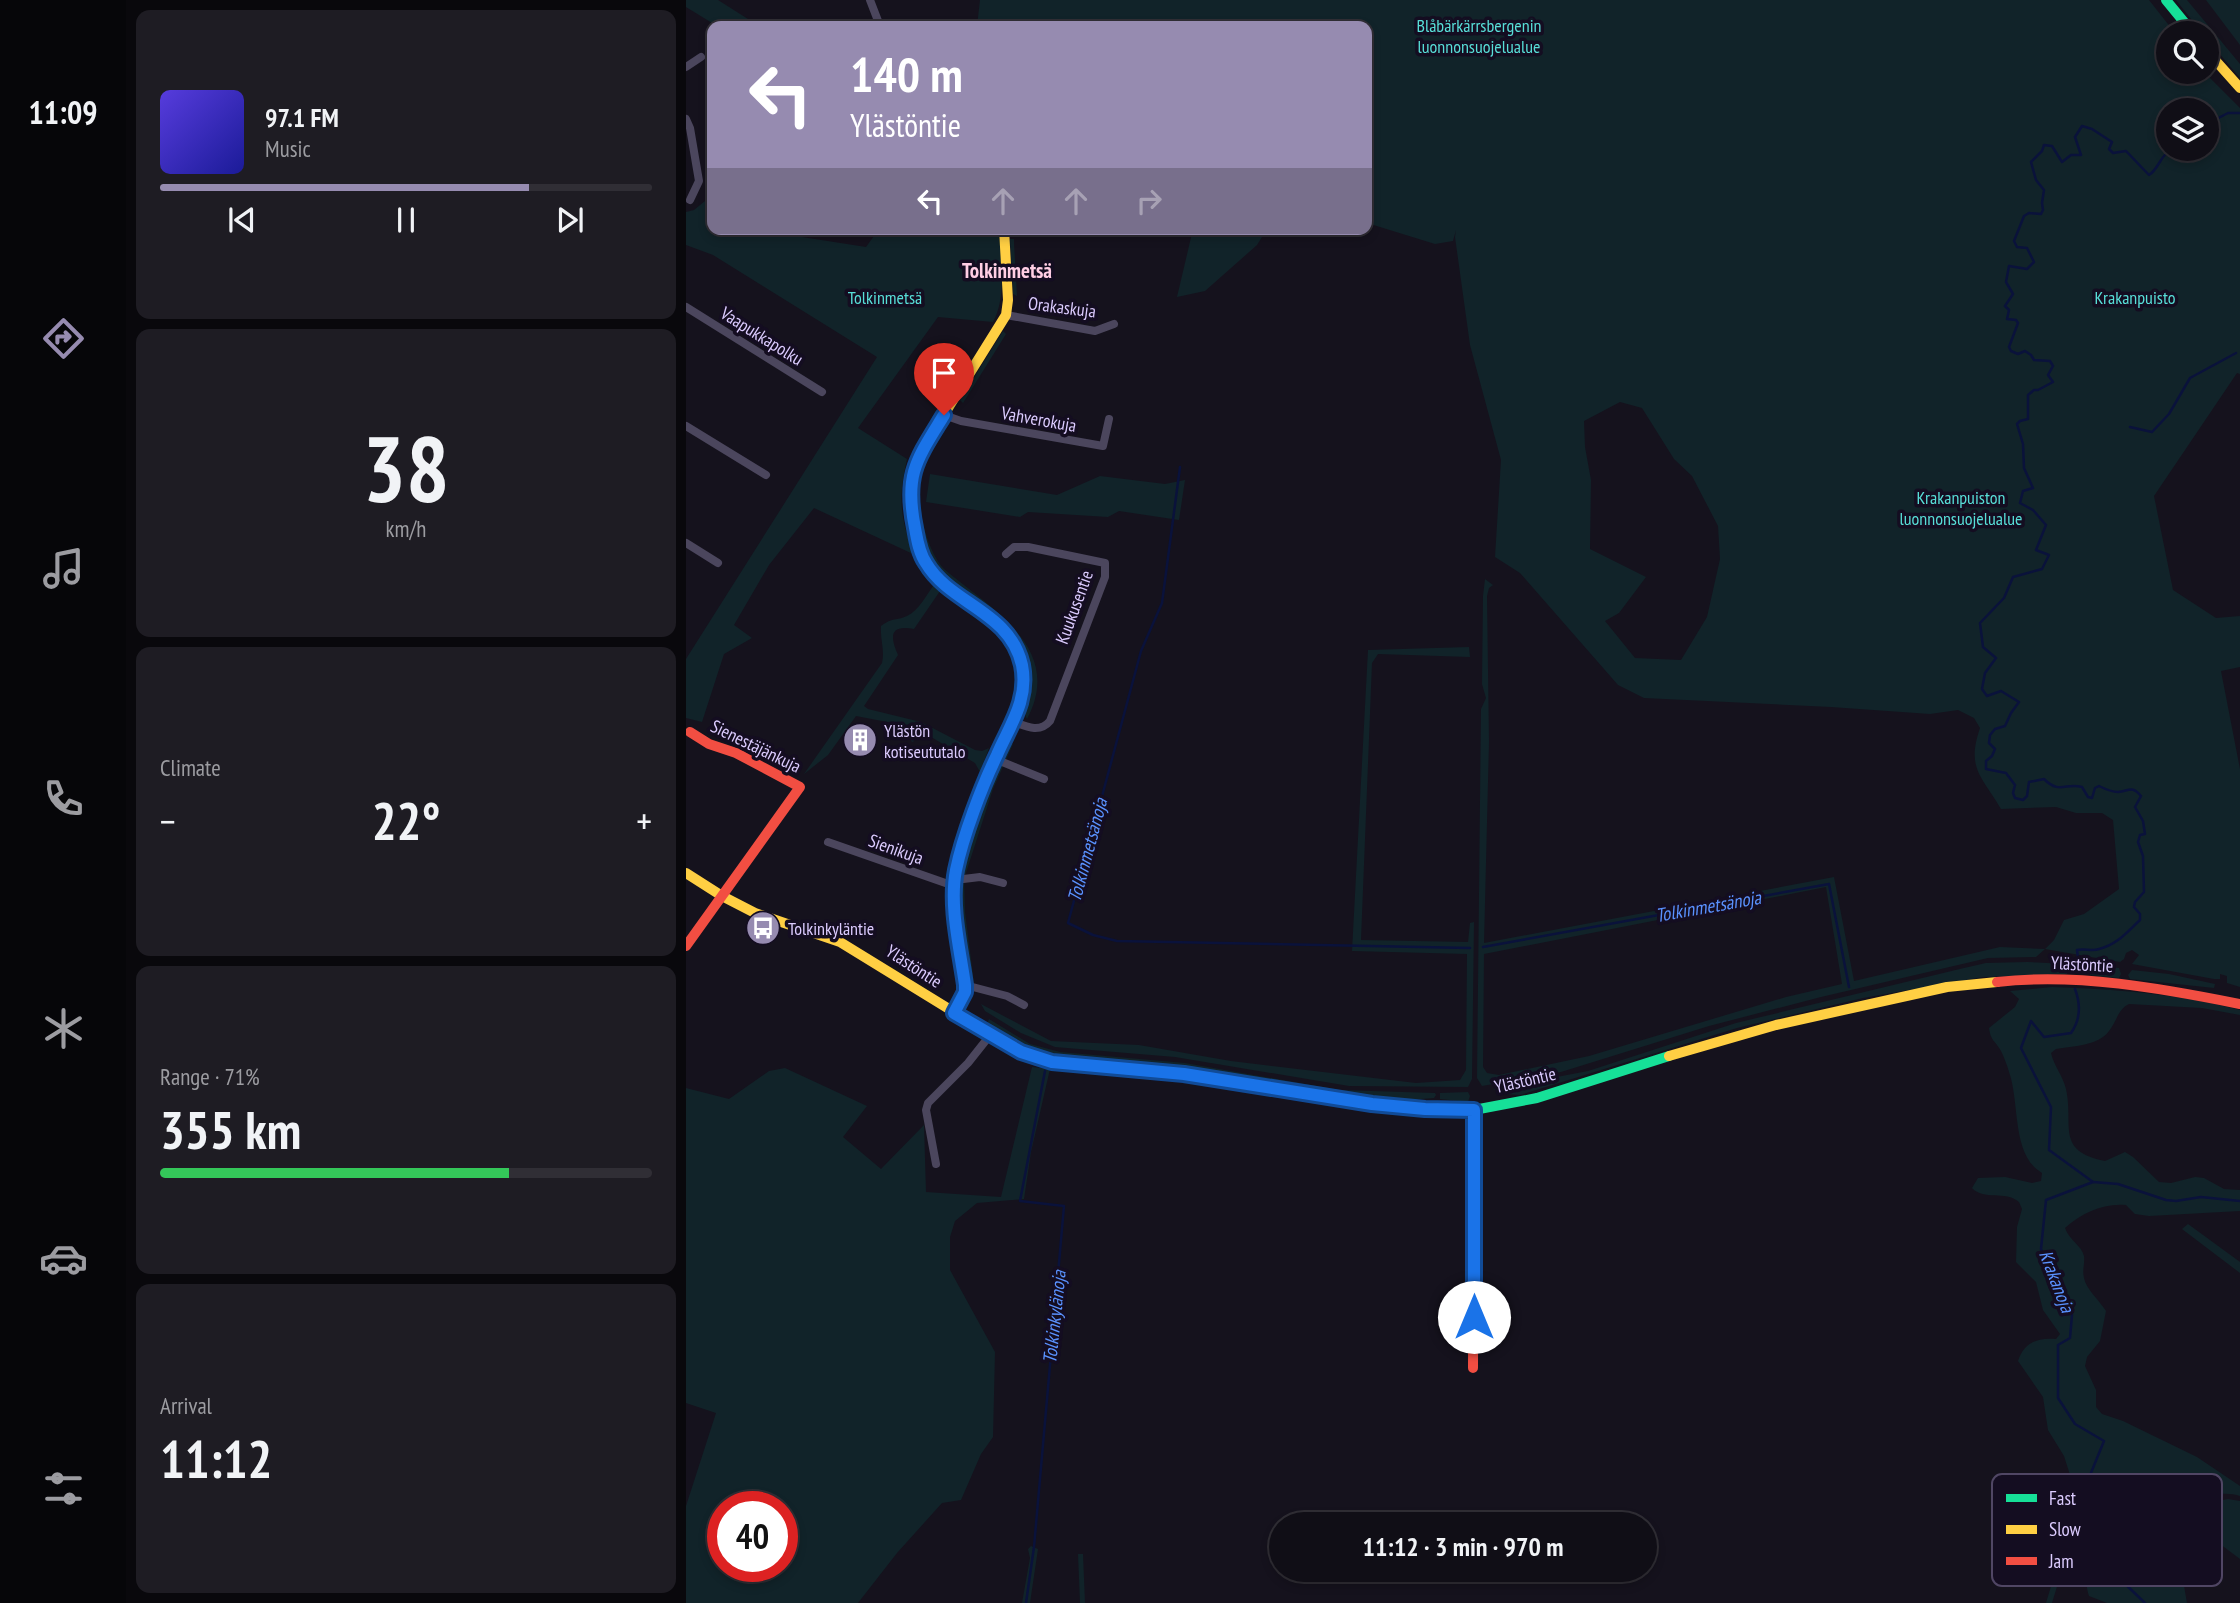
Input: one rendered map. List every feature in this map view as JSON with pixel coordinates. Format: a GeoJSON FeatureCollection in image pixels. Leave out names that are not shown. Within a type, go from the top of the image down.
{"type":"FeatureCollection","features":[{"type":"Feature","properties":{"kind":"main road"},"geometry":{"type":"LineString","coordinates":[[2166,0],[2183,21]]}},
{"type":"Feature","properties":{"kind":"main road"},"geometry":{"type":"LineString","coordinates":[[2219,64],[2240,88]]}},
{"type":"Feature","properties":{"kind":"main road"},"geometry":{"type":"LineString","coordinates":[[954,1013],[965,992],[965,985],[954,883],[964,842],[995,759],[1014,722],[1023,692],[1023,677],[1019,654],[1004,630],[938,578],[924,562],[910,502],[911,478],[920,453],[1006,315],[1009,299],[1004,235]]}},
{"type":"Feature","properties":{"kind":"main road","name":"Sienestäjänkuja"},"geometry":{"type":"LineString","coordinates":[[690,732],[709,744],[736,753],[800,787],[722,896]]}},
{"type":"Feature","properties":{"kind":"main road","name":"Ylästöntie"},"geometry":{"type":"LineString","coordinates":[[686,873],[722,896],[766,917],[840,942],[1021,1052],[1052,1062],[1184,1074],[1372,1104],[1425,1109],[1474,1110],[1536,1098],[1711,1043],[1861,1004],[1947,987],[2023,979],[2103,982],[2163,989],[2240,1004]]}},
{"type":"Feature","properties":{"kind":"main road"},"geometry":{"type":"LineString","coordinates":[[686,946],[722,896]]}},
{"type":"Feature","properties":{"kind":"main road"},"geometry":{"type":"LineString","coordinates":[[1473,1368],[1474,1110]]}},
{"type":"Feature","properties":{"kind":"street"},"geometry":{"type":"LineString","coordinates":[[870,0],[878,21]]}},
{"type":"Feature","properties":{"kind":"street"},"geometry":{"type":"LineString","coordinates":[[686,67],[701,57]]}},
{"type":"Feature","properties":{"kind":"street"},"geometry":{"type":"LineString","coordinates":[[686,119],[699,181],[690,200]]}},
{"type":"Feature","properties":{"kind":"street","name":"Vaapukkapolku"},"geometry":{"type":"LineString","coordinates":[[686,307],[822,392]]}},
{"type":"Feature","properties":{"kind":"street","name":"Orakaskuja"},"geometry":{"type":"LineString","coordinates":[[1006,315],[1095,331],[1114,324]]}},
{"type":"Feature","properties":{"kind":"street","name":"Vahverokuja"},"geometry":{"type":"LineString","coordinates":[[944,415],[961,421],[1102,446],[1109,419]]}},
{"type":"Feature","properties":{"kind":"street"},"geometry":{"type":"LineString","coordinates":[[686,426],[766,475]]}},
{"type":"Feature","properties":{"kind":"street"},"geometry":{"type":"LineString","coordinates":[[686,543],[718,563]]}},
{"type":"Feature","properties":{"kind":"street","name":"Kuukusentie"},"geometry":{"type":"LineString","coordinates":[[1006,554],[1014,547],[1028,547],[1105,563],[1105,577],[1050,721],[1045,727],[1038,729],[1014,722]]}},
{"type":"Feature","properties":{"kind":"street"},"geometry":{"type":"LineString","coordinates":[[995,759],[1044,779]]}},
{"type":"Feature","properties":{"kind":"street","name":"Sienikuja"},"geometry":{"type":"LineString","coordinates":[[828,842],[954,883]]}},
{"type":"Feature","properties":{"kind":"street"},"geometry":{"type":"LineString","coordinates":[[954,883],[980,877],[1003,883]]}},
{"type":"Feature","properties":{"kind":"street"},"geometry":{"type":"LineString","coordinates":[[965,985],[1007,996],[1024,1005]]}},
{"type":"Feature","properties":{"kind":"street"},"geometry":{"type":"LineString","coordinates":[[936,1164],[926,1110],[929,1103],[968,1063],[991,1034]]}},
{"type":"Feature","properties":{"kind":"green space"},"geometry":{"type":"Polygon","coordinates":[[[686,0],[718,0],[751,21],[709,21],[686,7],[686,0]]]}},
{"type":"Feature","properties":{"kind":"green space"},"geometry":{"type":"Polygon","coordinates":[[[980,0],[2149,0],[2166,21],[2156,21],[2156,84],[2216,84],[2240,108],[2240,374],[2237,373],[2154,496],[2173,590],[2216,618],[2240,616],[2240,667],[2221,671],[2240,769],[2240,987],[2227,983],[2227,976],[2220,974],[2220,979],[2214,979],[2132,964],[2139,955],[2132,950],[2126,953],[2120,962],[2045,949],[2054,940],[2064,920],[2084,914],[2119,889],[2113,820],[2102,813],[2076,813],[2056,807],[2001,809],[1982,780],[1975,763],[1980,728],[1974,718],[1958,710],[1930,714],[1644,698],[1618,685],[1520,573],[1495,557],[1501,460],[1470,345],[1456,230],[1453,241],[1435,244],[1372,225],[1372,21],[978,21],[980,0]],[[1620,402],[1584,421],[1591,480],[1590,549],[1646,577],[1619,613],[1605,621],[1635,658],[1681,660],[1707,617],[1720,559],[1718,526],[1692,476],[1674,459],[1642,408],[1620,402]]]}},
{"type":"Feature","properties":{"kind":"green space"},"geometry":{"type":"Polygon","coordinates":[[[2176,0],[2187,0],[2204,21],[2193,21],[2176,0]]]}},
{"type":"Feature","properties":{"kind":"green space"},"geometry":{"type":"Polygon","coordinates":[[[2206,0],[2240,0],[2240,45],[2206,0]]]}},
{"type":"Feature","properties":{"kind":"green space"},"geometry":{"type":"Polygon","coordinates":[[[2219,39],[2240,64],[2240,78],[2219,53],[2219,39]]]}},
{"type":"Feature","properties":{"kind":"green space","name":"Tolkinmetsä"},"geometry":{"type":"Polygon","coordinates":[[[705,201],[707,204],[707,235],[789,235],[866,247],[875,235],[999,235],[1002,277],[1000,301],[993,322],[938,317],[858,428],[907,459],[902,486],[902,507],[913,554],[814,508],[769,565],[734,625],[752,638],[724,654],[702,722],[686,718],[686,659],[877,357],[713,255],[686,245],[686,212],[694,210],[705,201]]]}},
{"type":"Feature","properties":{"kind":"green space"},"geometry":{"type":"Polygon","coordinates":[[[1192,235],[1263,235],[1257,245],[1205,291],[1177,297],[1192,235]]]}},
{"type":"Feature","properties":{"kind":"green space"},"geometry":{"type":"Polygon","coordinates":[[[1010,239],[1014,239],[1017,296],[1013,294],[1010,239]]]}},
{"type":"Feature","properties":{"kind":"green space"},"geometry":{"type":"Polygon","coordinates":[[[1003,331],[1006,334],[963,403],[960,400],[1003,331]]]}},
{"type":"Feature","properties":{"kind":"green space"},"geometry":{"type":"Polygon","coordinates":[[[940,431],[943,433],[922,471],[919,495],[923,523],[931,549],[944,569],[1000,615],[1017,632],[1030,651],[1037,671],[1036,694],[1027,719],[1027,673],[1018,641],[1011,630],[993,613],[942,574],[929,556],[920,530],[915,502],[916,479],[923,460],[940,431]]]}},
{"type":"Feature","properties":{"kind":"green space"},"geometry":{"type":"Polygon","coordinates":[[[930,474],[1057,495],[1100,476],[1165,484],[1185,480],[1179,520],[1119,511],[1108,517],[1028,512],[1020,517],[926,502],[930,474]]]}},
{"type":"Feature","properties":{"kind":"green space"},"geometry":{"type":"Polygon","coordinates":[[[1485,579],[1493,585],[1487,596],[1489,742],[1484,943],[1834,877],[1854,981],[2000,947],[2045,949],[2036,957],[1988,958],[1821,997],[1709,1026],[1561,1072],[1482,1086],[1477,1078],[1481,709],[1486,698],[1482,684],[1485,579]],[[1826,887],[1484,954],[1483,1067],[1487,1073],[1499,1075],[1589,1056],[1786,997],[1842,984],[1826,887]]]}},
{"type":"Feature","properties":{"kind":"green space"},"geometry":{"type":"Polygon","coordinates":[[[933,586],[940,591],[914,629],[900,628],[894,633],[898,655],[864,706],[921,722],[975,750],[989,748],[980,772],[975,763],[921,731],[913,742],[913,730],[908,726],[856,716],[828,755],[804,774],[882,663],[881,626],[915,610],[933,586]]]}},
{"type":"Feature","properties":{"kind":"green space"},"geometry":{"type":"Polygon","coordinates":[[[1469,647],[1470,657],[1378,654],[1372,663],[1361,940],[1468,942],[1470,923],[1474,922],[1472,1079],[1468,1087],[1349,1086],[1175,1057],[1055,1047],[1021,1033],[985,1011],[981,1004],[1051,1041],[1139,1045],[1231,1061],[1416,1083],[1460,1080],[1466,1070],[1467,954],[1352,951],[1368,650],[1469,647]]]}},
{"type":"Feature","properties":{"kind":"green space"},"geometry":{"type":"Polygon","coordinates":[[[1008,744],[1013,744],[993,789],[964,879],[965,912],[975,991],[972,991],[961,922],[961,882],[976,820],[1008,744]]]}},
{"type":"Feature","properties":{"kind":"green space"},"geometry":{"type":"Polygon","coordinates":[[[1986,963],[2068,964],[2067,974],[1983,977],[1863,998],[1737,1028],[1520,1095],[1504,1094],[1493,1089],[1588,1071],[1736,1023],[1964,968],[1986,963]]]}},
{"type":"Feature","properties":{"kind":"green space"},"geometry":{"type":"Polygon","coordinates":[[[2091,965],[2119,968],[2121,974],[2119,978],[2090,975],[2091,965]]]}},
{"type":"Feature","properties":{"kind":"green space"},"geometry":{"type":"Polygon","coordinates":[[[2132,970],[2169,974],[2215,984],[2214,988],[2130,979],[2128,975],[2132,970]]]}},
{"type":"Feature","properties":{"kind":"green space"},"geometry":{"type":"Polygon","coordinates":[[[2052,987],[2099,989],[2194,1000],[2240,1010],[2240,1015],[2202,1008],[2129,1004],[2120,1012],[2109,1031],[2098,1040],[2056,1049],[2051,1053],[2066,1089],[2070,1135],[2079,1151],[2105,1161],[2125,1152],[2159,1182],[2171,1183],[2195,1177],[2204,1178],[2224,1189],[2240,1190],[2240,1211],[2149,1216],[2135,1214],[2126,1205],[2117,1205],[2093,1210],[2065,1228],[2083,1252],[2085,1282],[2106,1311],[2100,1341],[2087,1357],[2085,1366],[2096,1390],[2096,1407],[2102,1414],[2123,1421],[2197,1457],[2240,1486],[2240,1496],[2222,1494],[2222,1474],[2070,1474],[2064,1456],[2048,1430],[2043,1397],[2018,1361],[2032,1342],[2056,1339],[2060,1334],[2043,1310],[2036,1282],[2016,1262],[2017,1227],[2022,1209],[2019,1202],[2013,1198],[1982,1194],[1972,1188],[1978,1178],[2005,1177],[2032,1183],[2041,1181],[2042,1173],[2032,1165],[2025,1154],[2009,1072],[1989,1028],[2015,1007],[2019,999],[2010,991],[2052,987]]]}},
{"type":"Feature","properties":{"kind":"green space"},"geometry":{"type":"Polygon","coordinates":[[[989,1019],[1030,1044],[1060,1052],[1185,1063],[1340,1090],[1436,1095],[1434,1098],[1382,1100],[1183,1067],[1073,1058],[1050,1054],[1020,1043],[987,1024],[989,1019]]]}},
{"type":"Feature","properties":{"kind":"green space"},"geometry":{"type":"Polygon","coordinates":[[[1032,1067],[1050,1069],[1031,1152],[1024,1199],[977,1203],[955,1221],[950,1237],[950,1270],[995,1352],[993,1437],[981,1454],[961,1500],[942,1503],[897,1553],[858,1603],[686,1603],[686,1506],[716,1413],[686,1403],[686,1088],[729,1099],[769,1071],[785,1068],[867,1106],[843,1137],[881,1169],[924,1125],[926,1192],[1001,1197],[1032,1067]]]}},
{"type":"Feature","properties":{"kind":"green space"},"geometry":{"type":"Polygon","coordinates":[[[1468,1092],[1468,1102],[1440,1099],[1440,1093],[1468,1092]]]}},
{"type":"Feature","properties":{"kind":"green space"},"geometry":{"type":"Polygon","coordinates":[[[2188,1224],[2240,1262],[2240,1273],[2182,1229],[2188,1224]]]}},
{"type":"Feature","properties":{"kind":"green space"},"geometry":{"type":"Polygon","coordinates":[[[2222,1500],[2240,1501],[2240,1559],[2222,1546],[2222,1500]]]}},
{"type":"Feature","properties":{"kind":"green space"},"geometry":{"type":"Polygon","coordinates":[[[1031,1546],[1038,1549],[1030,1603],[1022,1603],[1030,1558],[1028,1549],[1031,1546]]]}},
{"type":"Feature","properties":{"kind":"green space"},"geometry":{"type":"Polygon","coordinates":[[[1078,1554],[1083,1554],[1085,1603],[1080,1603],[1078,1554]]]}},
{"type":"Feature","properties":{"kind":"green space"},"geometry":{"type":"Polygon","coordinates":[[[2051,1586],[2057,1586],[2052,1603],[2046,1603],[2051,1586]]]}},
{"type":"Feature","properties":{"kind":"green space"},"geometry":{"type":"Polygon","coordinates":[[[2184,1586],[2187,1603],[2107,1603],[2089,1596],[2087,1587],[2184,1586]]]}},
{"type":"Feature","properties":{"kind":"waterway","name":"Krakanoja"},"geometry":{"type":"LineString","coordinates":[[2219,118],[2228,113],[2240,113]]}},
{"type":"Feature","properties":{"kind":"waterway","name":"Krakanoja"},"geometry":{"type":"LineString","coordinates":[[2078,958],[2077,950],[2105,947],[2122,937],[2140,920],[2140,914],[2134,907],[2144,892],[2143,856],[2138,842],[2140,835],[2145,834],[2143,821],[2135,807],[2141,796],[2133,790],[2115,792],[2099,786],[2095,788],[2092,798],[2088,797],[2082,787],[2054,786],[2044,779],[2029,782],[2027,796],[2023,800],[2015,798],[2015,785],[2006,773],[1986,769],[1986,761],[1995,749],[1989,743],[1990,735],[1995,729],[2005,726],[2019,702],[2001,691],[1987,696],[1982,689],[1985,673],[1996,658],[1983,647],[1980,623],[2004,598],[2013,577],[2042,569],[2049,555],[2036,550],[2046,525],[2033,510],[2020,503],[2023,491],[2033,488],[2024,468],[2023,444],[2017,424],[2028,419],[2028,395],[2053,382],[2048,375],[2053,366],[2050,361],[2034,360],[2025,351],[2018,354],[2011,351],[2009,347],[2018,323],[2016,320],[2007,319],[2009,310],[2005,306],[2013,294],[2006,282],[2009,266],[2027,269],[2034,262],[2027,248],[2017,247],[2014,241],[2024,216],[2029,213],[2041,214],[2043,210],[2044,190],[2036,180],[2031,162],[2044,145],[2052,146],[2062,162],[2071,155],[2081,155],[2075,137],[2082,126],[2112,142],[2109,149],[2113,153],[2126,151],[2149,175],[2161,161]]}},
{"type":"Feature","properties":{"kind":"waterway"},"geometry":{"type":"LineString","coordinates":[[2130,427],[2152,432],[2169,414],[2190,378],[2236,353]]}},
{"type":"Feature","properties":{"kind":"waterway","name":"Tolkinmetsänoja"},"geometry":{"type":"LineString","coordinates":[[1180,467],[1162,603],[1141,651],[1068,923],[1093,935],[1117,941],[1470,948]]}},
{"type":"Feature","properties":{"kind":"waterway","name":"Tolkinmetsänoja"},"geometry":{"type":"LineString","coordinates":[[1483,947],[1829,884],[1849,987]]}},
{"type":"Feature","properties":{"kind":"waterway","name":"Krakanoja"},"geometry":{"type":"LineString","coordinates":[[2075,989],[2079,1012],[2071,1033],[2044,1037],[2031,1021],[2021,1048],[2051,1107],[2049,1150],[2093,1182],[2046,1200],[2041,1249],[2072,1315],[2070,1338],[2058,1345],[2058,1398],[2075,1424],[2104,1441],[2091,1474]]}},
{"type":"Feature","properties":{"kind":"waterway","name":"Tolkinkylänoja"},"geometry":{"type":"LineString","coordinates":[[1026,1603],[1034,1547],[1064,1206],[1020,1201],[1045,1071]]}},
{"type":"Feature","properties":{"kind":"waterway"},"geometry":{"type":"LineString","coordinates":[[2093,1182],[2118,1184],[2166,1200],[2201,1197],[2240,1201]]}},
{"type":"Feature","properties":{"kind":"waterway","name":"Krakanoja"},"geometry":{"type":"LineString","coordinates":[[2127,1586],[2145,1603]]}},
{"type":"Feature","properties":{"kind":"traffic: fast"},"geometry":{"type":"LineString","coordinates":[[2166,0],[2183,21]]}},
{"type":"Feature","properties":{"kind":"traffic: fast"},"geometry":{"type":"LineString","coordinates":[[1156,1071],[1372,1104],[1474,1110],[1537,1098],[1669,1056]]}},
{"type":"Feature","properties":{"kind":"traffic: slow"},"geometry":{"type":"LineString","coordinates":[[2219,64],[2240,88]]}},
{"type":"Feature","properties":{"kind":"traffic: slow"},"geometry":{"type":"LineString","coordinates":[[927,565],[916,540],[911,510],[916,466],[920,453],[1006,315],[1008,300],[1004,235]]}},
{"type":"Feature","properties":{"kind":"traffic: slow"},"geometry":{"type":"LineString","coordinates":[[686,873],[755,913],[840,942],[1006,1044],[1052,1062],[1156,1071]]}},
{"type":"Feature","properties":{"kind":"traffic: slow"},"geometry":{"type":"LineString","coordinates":[[1669,1056],[1776,1025],[1947,987],[1997,982]]}},
{"type":"Feature","properties":{"kind":"traffic: jam"},"geometry":{"type":"LineString","coordinates":[[927,565],[938,578],[1004,632],[1014,646],[1023,677],[1019,706],[976,804],[957,870],[955,917],[965,989],[954,1013]]}},
{"type":"Feature","properties":{"kind":"traffic: jam"},"geometry":{"type":"LineString","coordinates":[[686,946],[800,787],[736,753],[709,744],[690,732]]}},
{"type":"Feature","properties":{"kind":"traffic: jam"},"geometry":{"type":"LineString","coordinates":[[1997,982],[2058,979],[2088,981],[2149,988],[2240,1004]]}},
{"type":"Feature","properties":{"kind":"traffic: jam"},"geometry":{"type":"LineString","coordinates":[[1473,1368],[1474,1110]]}},
{"type":"Feature","properties":{"kind":"place","name":"Ylästön kotiseututalo"},"geometry":{"type":"Point","coordinates":[860,740]}},
{"type":"Feature","properties":{"kind":"place","name":"Tolkinkyläntie"},"geometry":{"type":"Point","coordinates":[763,928]}},
{"type":"Feature","properties":{"kind":"district","name":"Tolkinmetsä"},"geometry":{"type":"Point","coordinates":[1007,270]}},
{"type":"Feature","properties":{"kind":"route"},"geometry":{"type":"LineString","coordinates":[[944,415],[920,453],[911,478],[910,502],[919,547],[924,562],[938,578],[1004,630],[1019,654],[1023,677],[1020,707],[991,769],[956,869],[955,905],[965,992],[954,1013],[1021,1052],[1052,1062],[1184,1074],[1372,1104],[1474,1110],[1474,1317]]}},
{"type":"Feature","properties":{"kind":"park label","name":"Blåbärkärrsbergenin luonnonsuojelualue"},"geometry":{"type":"Point","coordinates":[1479,35]}},
{"type":"Feature","properties":{"kind":"park label","name":"Krakanpuisto"},"geometry":{"type":"Point","coordinates":[2135,297]}},
{"type":"Feature","properties":{"kind":"park label","name":"Krakanpuiston luonnonsuojelualue"},"geometry":{"type":"Point","coordinates":[1961,507]}}]}
